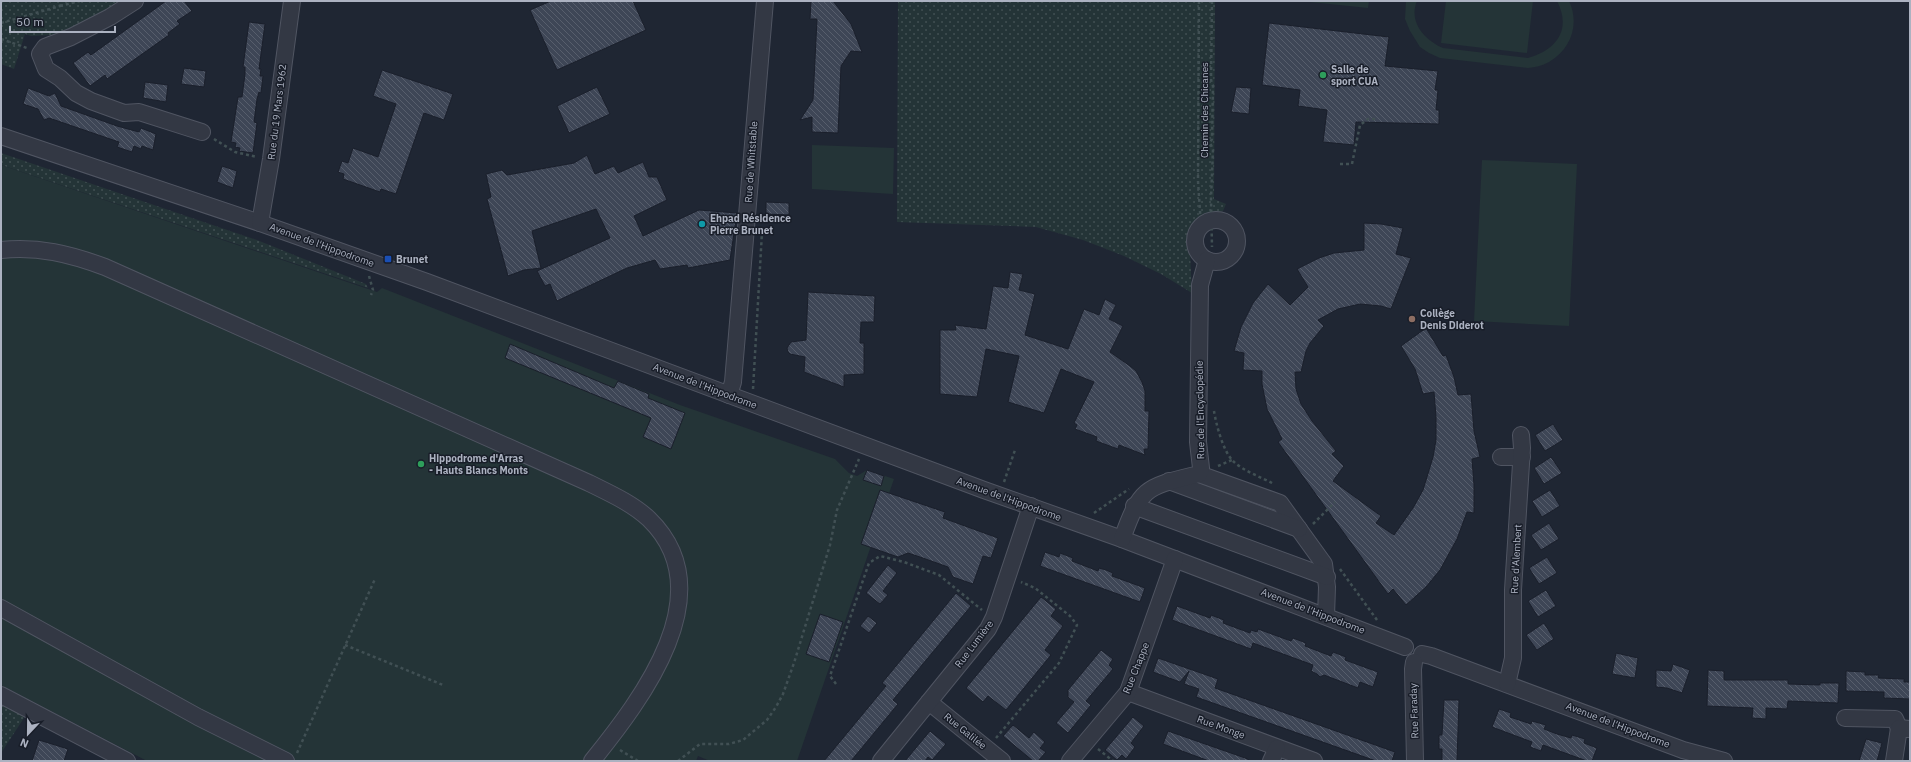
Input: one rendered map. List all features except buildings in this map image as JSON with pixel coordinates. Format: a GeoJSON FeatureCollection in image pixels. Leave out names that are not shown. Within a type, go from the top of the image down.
{"type":"FeatureCollection","features":[{"type":"Feature","properties":{"kind":"street"},"geometry":{"type":"LineString","coordinates":[[136,1],[110,17],[45,47],[40,54],[46,69],[60,78],[76,93],[91,101],[124,113],[138,112],[202,132]]}},
{"type":"Feature","properties":{"kind":"street","name":"Rue du 19 Mars 1962"},"geometry":{"type":"LineString","coordinates":[[260,223],[271,159],[292,1]]}},
{"type":"Feature","properties":{"kind":"street","name":"Rue de Whitstable"},"geometry":{"type":"LineString","coordinates":[[729,395],[733,382],[765,1]]}},
{"type":"Feature","properties":{"kind":"street","name":"Avenue de l'Hippodrome"},"geometry":{"type":"LineString","coordinates":[[1,136],[260,223],[427,282],[865,446],[1085,527],[1122,539],[1405,647],[1405,658],[1411,662],[1418,658],[1431,656],[1683,750],[1724,761]]}},
{"type":"Feature","properties":{"kind":"street"},"geometry":{"type":"LineString","coordinates":[[1218,220],[1229,224],[1236,233],[1236,245],[1230,256],[1219,262],[1210,261],[1201,256],[1195,244],[1195,238],[1206,223],[1218,220]]}},
{"type":"Feature","properties":{"kind":"street"},"geometry":{"type":"LineString","coordinates":[[1,250],[20,248],[46,250],[76,257],[105,267],[589,483],[622,500],[648,519],[662,536],[672,553],[678,573],[679,594],[677,616],[673,633],[657,667],[637,702],[592,761]]}},
{"type":"Feature","properties":{"kind":"street","name":"Rue de l'Encyclopédie"},"geometry":{"type":"LineString","coordinates":[[1122,539],[1134,506],[1147,491],[1155,486],[1169,481],[1199,474],[1201,468],[1198,442],[1200,285],[1210,261]]}},
{"type":"Feature","properties":{"kind":"street","name":"Rue d'Alembert"},"geometry":{"type":"LineString","coordinates":[[1507,684],[1513,658],[1514,590],[1522,457],[1520,435]]}},
{"type":"Feature","properties":{"kind":"street"},"geometry":{"type":"LineString","coordinates":[[1502,458],[1522,457]]}},
{"type":"Feature","properties":{"kind":"street"},"geometry":{"type":"LineString","coordinates":[[1199,474],[1280,503],[1306,526],[1324,564],[1327,577],[1326,616]]}},
{"type":"Feature","properties":{"kind":"street"},"geometry":{"type":"LineString","coordinates":[[1169,481],[1306,526]]}},
{"type":"Feature","properties":{"kind":"street","name":"Rue Lumière"},"geometry":{"type":"LineString","coordinates":[[881,761],[988,629],[994,617],[1031,506]]}},
{"type":"Feature","properties":{"kind":"street"},"geometry":{"type":"LineString","coordinates":[[1134,506],[1327,577]]}},
{"type":"Feature","properties":{"kind":"street","name":"Rue Chappe"},"geometry":{"type":"LineString","coordinates":[[1070,761],[1128,692],[1175,559]]}},
{"type":"Feature","properties":{"kind":"street"},"geometry":{"type":"LineString","coordinates":[[1,608],[198,717],[291,757]]}},
{"type":"Feature","properties":{"kind":"street","name":"Rue Faraday"},"geometry":{"type":"LineString","coordinates":[[1415,761],[1413,669],[1418,658]]}},
{"type":"Feature","properties":{"kind":"street","name":"Rue Monge"},"geometry":{"type":"LineString","coordinates":[[1128,692],[1274,754],[1314,761]]}},
{"type":"Feature","properties":{"kind":"street"},"geometry":{"type":"LineString","coordinates":[[1,696],[127,761]]}},
{"type":"Feature","properties":{"kind":"street","name":"Rue Galilée"},"geometry":{"type":"LineString","coordinates":[[929,702],[1002,761]]}},
{"type":"Feature","properties":{"kind":"street"},"geometry":{"type":"LineString","coordinates":[[1845,718],[1895,719],[1905,729],[1894,761]]}},
{"type":"Feature","properties":{"kind":"path"},"geometry":{"type":"LineString","coordinates":[[60,1],[60,6]]}},
{"type":"Feature","properties":{"kind":"path"},"geometry":{"type":"LineString","coordinates":[[1,23],[80,1]]}},
{"type":"Feature","properties":{"kind":"path"},"geometry":{"type":"LineString","coordinates":[[1199,1],[1198,181],[1206,223],[1210,261]]}},
{"type":"Feature","properties":{"kind":"path","name":"Chemin des Chicanes"},"geometry":{"type":"LineString","coordinates":[[1206,223],[1213,149],[1210,142],[1212,139],[1213,86],[1210,80],[1212,1]]}},
{"type":"Feature","properties":{"kind":"path"},"geometry":{"type":"LineString","coordinates":[[1,39],[40,54]]}},
{"type":"Feature","properties":{"kind":"path"},"geometry":{"type":"LineString","coordinates":[[1340,164],[1352,164],[1360,125],[1368,119],[1376,119]]}},
{"type":"Feature","properties":{"kind":"path"},"geometry":{"type":"LineString","coordinates":[[202,132],[235,152],[271,159]]}},
{"type":"Feature","properties":{"kind":"path"},"geometry":{"type":"LineString","coordinates":[[1214,405],[1221,437],[1232,460],[1240,467],[1277,485]]}},
{"type":"Feature","properties":{"kind":"path"},"geometry":{"type":"LineString","coordinates":[[678,761],[700,744],[729,744],[743,740],[767,720],[776,707],[783,694],[798,649],[830,545],[837,510],[865,446]]}},
{"type":"Feature","properties":{"kind":"path"},"geometry":{"type":"LineString","coordinates":[[1009,466],[1015,450]]}},
{"type":"Feature","properties":{"kind":"path"},"geometry":{"type":"LineString","coordinates":[[1085,527],[1090,517],[1128,489],[1147,491]]}},
{"type":"Feature","properties":{"kind":"path"},"geometry":{"type":"LineString","coordinates":[[1314,522],[1335,502]]}},
{"type":"Feature","properties":{"kind":"path"},"geometry":{"type":"LineString","coordinates":[[836,684],[830,676],[870,563],[880,556],[904,562],[939,575],[984,612],[994,617]]}},
{"type":"Feature","properties":{"kind":"path"},"geometry":{"type":"LineString","coordinates":[[1338,565],[1378,622],[1372,634]]}},
{"type":"Feature","properties":{"kind":"path"},"geometry":{"type":"LineString","coordinates":[[291,757],[375,580]]}},
{"type":"Feature","properties":{"kind":"path"},"geometry":{"type":"LineString","coordinates":[[987,749],[1059,663],[1077,625],[1070,616],[1036,588],[1016,580],[1006,581]]}},
{"type":"Feature","properties":{"kind":"path"},"geometry":{"type":"LineString","coordinates":[[345,645],[443,686]]}},
{"type":"Feature","properties":{"kind":"path"},"geometry":{"type":"LineString","coordinates":[[608,742],[638,761]]}},
{"type":"Feature","properties":{"kind":"shaded area"},"geometry":{"type":"Polygon","coordinates":[[[1,1],[135,1],[56,42],[51,35],[31,36],[25,34],[14,69],[1,64],[1,1]]]}},
{"type":"Feature","properties":{"kind":"shaded area"},"geometry":{"type":"Polygon","coordinates":[[[898,1],[1215,1],[1214,199],[1226,204],[1223,211],[1203,218],[1189,232],[1192,293],[1161,274],[1124,256],[1083,240],[1036,227],[897,222],[898,1]]]}},
{"type":"Feature","properties":{"kind":"shaded area"},"geometry":{"type":"Polygon","coordinates":[[[1301,1],[1369,1],[1368,8],[1301,1]]]}},
{"type":"Feature","properties":{"kind":"shaded area"},"geometry":{"type":"Polygon","coordinates":[[[1406,1],[1417,1],[1415,16],[1420,29],[1424,35],[1436,45],[1443,48],[1528,58],[1538,54],[1553,44],[1559,37],[1562,30],[1563,21],[1557,1],[1569,1],[1574,18],[1573,27],[1568,43],[1557,57],[1538,66],[1528,68],[1440,58],[1420,47],[1410,31],[1405,19],[1406,1]]]}},
{"type":"Feature","properties":{"kind":"shaded area"},"geometry":{"type":"Polygon","coordinates":[[[1446,1],[1533,1],[1527,53],[1441,43],[1446,1]]]}},
{"type":"Feature","properties":{"kind":"shaded area"},"geometry":{"type":"Polygon","coordinates":[[[812,145],[894,148],[893,194],[812,189],[812,145]]]}},
{"type":"Feature","properties":{"kind":"shaded area"},"geometry":{"type":"Polygon","coordinates":[[[1,153],[257,240],[366,284],[368,288],[1,165],[1,153]]]}},
{"type":"Feature","properties":{"kind":"shaded area"},"geometry":{"type":"Polygon","coordinates":[[[1482,160],[1577,164],[1569,326],[1474,321],[1482,160]]]}},
{"type":"Feature","properties":{"kind":"shaded area","name":"Hippodrome d'Arras - Hauts Blancs Monts"},"geometry":{"type":"Polygon","coordinates":[[[1,165],[377,292],[382,288],[680,405],[835,459],[849,473],[857,476],[867,470],[894,479],[797,761],[710,761],[698,756],[696,761],[147,761],[1,685],[1,165]]]}},
{"type":"Feature","properties":{"kind":"shaded area"},"geometry":{"type":"Polygon","coordinates":[[[1,695],[27,709],[24,718],[1,753],[1,695]]]}},
{"type":"Feature","properties":{"kind":"place","name":"Salle de sport CUA"},"geometry":{"type":"Point","coordinates":[1323,75]}},
{"type":"Feature","properties":{"kind":"place","name":"Ehpad Résidence Pierre Brunet"},"geometry":{"type":"Point","coordinates":[702,224]}},
{"type":"Feature","properties":{"kind":"place","name":"Brunet"},"geometry":{"type":"Point","coordinates":[388,259]}},
{"type":"Feature","properties":{"kind":"place","name":"Collège Denis Diderot"},"geometry":{"type":"Point","coordinates":[1412,319]}},
{"type":"Feature","properties":{"kind":"place","name":"Hippodrome d'Arras - Hauts Blancs Monts"},"geometry":{"type":"Point","coordinates":[421,464]}}]}
